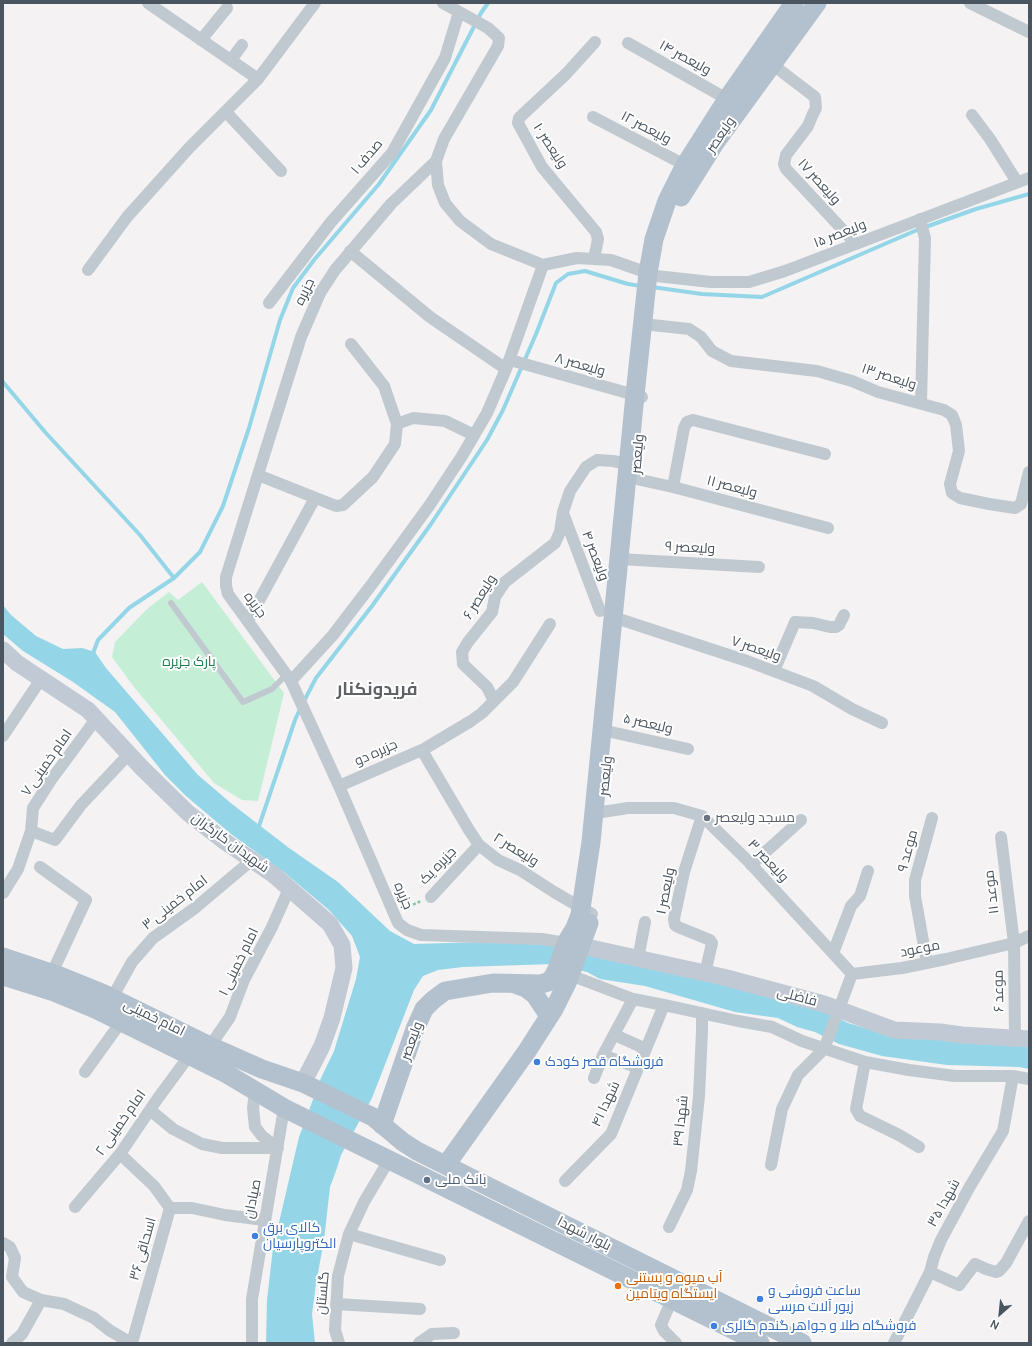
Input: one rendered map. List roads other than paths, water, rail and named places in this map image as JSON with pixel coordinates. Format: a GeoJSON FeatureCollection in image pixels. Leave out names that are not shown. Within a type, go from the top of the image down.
{"type":"FeatureCollection","features":[{"type":"Feature","properties":{"kind":"main road","name":"ولیعصر"},"geometry":{"type":"LineString","coordinates":[[377,1121],[424,1009],[433,1000],[445,991],[493,983],[541,984],[548,982],[553,977],[567,971],[575,928],[587,912],[606,730],[612,617],[623,560],[651,283],[654,239],[667,201],[685,165],[727,99],[794,3]]}},
{"type":"Feature","properties":{"kind":"main road","name":"ولیعصر"},"geometry":{"type":"LineString","coordinates":[[651,283],[662,242],[675,205],[689,185],[714,143],[773,65],[817,3]]}},
{"type":"Feature","properties":{"kind":"main road","name":"امام خمینی"},"geometry":{"type":"LineString","coordinates":[[3,957],[52,973],[112,998],[210,1046],[262,1069],[303,1084],[377,1121]]}},
{"type":"Feature","properties":{"kind":"main road"},"geometry":{"type":"LineString","coordinates":[[446,1165],[527,1051],[549,1016],[567,983],[567,971]]}},
{"type":"Feature","properties":{"kind":"main road","name":"امام خمینی"},"geometry":{"type":"LineString","coordinates":[[4,980],[54,992],[95,1009],[227,1074],[284,1108],[370,1152]]}},
{"type":"Feature","properties":{"kind":"main road"},"geometry":{"type":"LineString","coordinates":[[512,983],[526,988],[535,995],[549,1016]]}},
{"type":"Feature","properties":{"kind":"main road","name":"بلوار شهدا"},"geometry":{"type":"LineString","coordinates":[[377,1121],[402,1142],[417,1151],[802,1343]]}},
{"type":"Feature","properties":{"kind":"main road","name":"بلوار شهدا"},"geometry":{"type":"LineString","coordinates":[[370,1152],[616,1271],[760,1343]]}},
{"type":"Feature","properties":{"kind":"main road"},"geometry":{"type":"LineString","coordinates":[[616,1271],[624,1254]]}},
{"type":"Feature","properties":{"kind":"street"},"geometry":{"type":"LineString","coordinates":[[148,3],[258,79]]}},
{"type":"Feature","properties":{"kind":"street"},"geometry":{"type":"LineString","coordinates":[[443,3],[488,28],[499,38],[498,46],[454,121],[444,140],[436,161],[438,185],[446,203],[460,221],[492,244],[543,265],[577,258],[611,260],[651,283]]}},
{"type":"Feature","properties":{"kind":"street"},"geometry":{"type":"LineString","coordinates":[[970,3],[1029,32]]}},
{"type":"Feature","properties":{"kind":"street"},"geometry":{"type":"LineString","coordinates":[[88,270],[127,217],[190,148],[258,79],[312,4]]}},
{"type":"Feature","properties":{"kind":"street"},"geometry":{"type":"LineString","coordinates":[[201,40],[227,8]]}},
{"type":"Feature","properties":{"kind":"street","name":"صدف ۱"},"geometry":{"type":"LineString","coordinates":[[269,303],[331,222],[392,153],[445,58],[464,14]]}},
{"type":"Feature","properties":{"kind":"street","name":"ولیعصر ۱۰"},"geometry":{"type":"LineString","coordinates":[[594,259],[598,239],[596,232],[542,167],[518,123],[519,118],[566,74],[595,42]]}},
{"type":"Feature","properties":{"kind":"street","name":"ولیعصر ۱۴"},"geometry":{"type":"LineString","coordinates":[[628,43],[727,99]]}},
{"type":"Feature","properties":{"kind":"street"},"geometry":{"type":"LineString","coordinates":[[231,60],[242,45]]}},
{"type":"Feature","properties":{"kind":"street","name":"ولیعصر ۱۷"},"geometry":{"type":"LineString","coordinates":[[773,65],[815,97],[816,108],[808,126],[786,155],[784,164],[786,169],[856,244]]}},
{"type":"Feature","properties":{"kind":"street"},"geometry":{"type":"LineString","coordinates":[[226,112],[281,171]]}},
{"type":"Feature","properties":{"kind":"street"},"geometry":{"type":"LineString","coordinates":[[972,115],[990,139],[1017,182]]}},
{"type":"Feature","properties":{"kind":"street","name":"ولیعصر ۱۲"},"geometry":{"type":"LineString","coordinates":[[593,117],[685,165]]}},
{"type":"Feature","properties":{"kind":"street","name":"جزیره"},"geometry":{"type":"LineString","coordinates":[[436,161],[391,204],[350,251],[320,293],[302,337],[226,577],[226,586],[228,594],[289,677],[339,786],[398,923],[407,930],[421,935],[542,939],[572,946]]}},
{"type":"Feature","properties":{"kind":"street","name":"ولیعصر ۱۵"},"geometry":{"type":"LineString","coordinates":[[651,283],[749,282],[785,271],[1029,178]]}},
{"type":"Feature","properties":{"kind":"street"},"geometry":{"type":"LineString","coordinates":[[920,220],[924,237],[924,323],[921,403]]}},
{"type":"Feature","properties":{"kind":"street","name":"ولیعصر ۸"},"geometry":{"type":"LineString","coordinates":[[350,251],[430,318],[510,364],[532,367],[639,397]]}},
{"type":"Feature","properties":{"kind":"street"},"geometry":{"type":"LineString","coordinates":[[289,677],[333,635],[372,584],[429,506],[474,435],[487,413],[510,364],[543,265]]}},
{"type":"Feature","properties":{"kind":"street","name":"ولیعصر ۱۳"},"geometry":{"type":"LineString","coordinates":[[647,324],[688,328],[702,337],[712,351],[731,361],[817,371],[852,380],[878,392],[944,410],[952,415],[956,426],[959,450],[950,484],[952,493],[960,498],[1015,508],[1021,504],[1029,472]]}},
{"type":"Feature","properties":{"kind":"street"},"geometry":{"type":"LineString","coordinates":[[258,475],[336,506],[343,505],[373,477],[395,444],[397,424],[384,386],[351,344]]}},
{"type":"Feature","properties":{"kind":"street"},"geometry":{"type":"LineString","coordinates":[[397,424],[413,418],[445,421],[474,435]]}},
{"type":"Feature","properties":{"kind":"street"},"geometry":{"type":"LineString","coordinates":[[673,487],[684,428],[687,422],[693,420],[825,454]]}},
{"type":"Feature","properties":{"kind":"street","name":"ولیعصر ۶"},"geometry":{"type":"LineString","coordinates":[[494,702],[487,687],[463,664],[462,652],[492,612],[495,597],[505,582],[555,543],[560,532],[562,512],[570,491],[586,467],[597,460],[613,461],[632,471]]}},
{"type":"Feature","properties":{"kind":"street","name":"ولیعصر ۱۱"},"geometry":{"type":"LineString","coordinates":[[632,471],[673,487],[828,528]]}},
{"type":"Feature","properties":{"kind":"street"},"geometry":{"type":"LineString","coordinates":[[248,621],[315,498]]}},
{"type":"Feature","properties":{"kind":"street","name":"ولیعصر ۴"},"geometry":{"type":"LineString","coordinates":[[562,512],[612,617]]}},
{"type":"Feature","properties":{"kind":"street","name":"ولیعصر ۹"},"geometry":{"type":"LineString","coordinates":[[623,560],[759,566]]}},
{"type":"Feature","properties":{"kind":"street"},"geometry":{"type":"LineString","coordinates":[[774,671],[795,622],[836,627],[839,625],[844,615]]}},
{"type":"Feature","properties":{"kind":"street","name":"ولیعصر ۷"},"geometry":{"type":"LineString","coordinates":[[612,617],[747,661],[813,686],[852,709],[882,723]]}},
{"type":"Feature","properties":{"kind":"street"},"geometry":{"type":"LineString","coordinates":[[424,749],[471,721],[494,702],[513,682],[550,624]]}},
{"type":"Feature","properties":{"kind":"street","name":"شهیدان کارگران"},"geometry":{"type":"LineString","coordinates":[[3,650],[17,663],[88,710],[129,754],[188,813],[224,841],[274,875],[330,924],[342,945],[344,968],[332,1018],[322,1046],[303,1084]]}},
{"type":"Feature","properties":{"kind":"street"},"geometry":{"type":"LineString","coordinates":[[3,736],[41,679]]}},
{"type":"Feature","properties":{"kind":"street","name":"امام خمینی ۷"},"geometry":{"type":"LineString","coordinates":[[3,893],[18,869],[30,831],[33,808],[51,780],[96,719]]}},
{"type":"Feature","properties":{"kind":"street","name":"ولیعصر ۵"},"geometry":{"type":"LineString","coordinates":[[606,730],[688,749]]}},
{"type":"Feature","properties":{"kind":"street","name":"جزیره دو"},"geometry":{"type":"LineString","coordinates":[[339,786],[424,749]]}},
{"type":"Feature","properties":{"kind":"street","name":"ولیعصر ۲"},"geometry":{"type":"LineString","coordinates":[[424,749],[423,752],[479,845],[498,860],[520,870],[587,912]]}},
{"type":"Feature","properties":{"kind":"street"},"geometry":{"type":"LineString","coordinates":[[30,831],[55,840],[81,805],[129,754]]}},
{"type":"Feature","properties":{"kind":"street","name":"ولیعصر ۳"},"geometry":{"type":"LineString","coordinates":[[598,811],[628,808],[674,808],[702,816],[751,865],[852,974]]}},
{"type":"Feature","properties":{"kind":"street","name":"ولیعصر ۱"},"geometry":{"type":"LineString","coordinates":[[702,816],[684,872],[674,919],[675,925],[678,928],[707,938],[712,943],[705,974]]}},
{"type":"Feature","properties":{"kind":"street","name":"موعد ۹"},"geometry":{"type":"LineString","coordinates":[[927,963],[915,896],[915,880],[932,818]]}},
{"type":"Feature","properties":{"kind":"street"},"geometry":{"type":"LineString","coordinates":[[751,865],[801,820]]}},
{"type":"Feature","properties":{"kind":"street","name":"موعد ۱۱"},"geometry":{"type":"LineString","coordinates":[[1001,837],[1014,943]]}},
{"type":"Feature","properties":{"kind":"street","name":"جزیره یک"},"geometry":{"type":"LineString","coordinates":[[431,896],[479,845]]}},
{"type":"Feature","properties":{"kind":"street","name":"امام خمینی ۳"},"geometry":{"type":"LineString","coordinates":[[112,998],[132,962],[153,938],[195,908],[252,860]]}},
{"type":"Feature","properties":{"kind":"street"},"geometry":{"type":"LineString","coordinates":[[40,867],[86,900],[52,973]]}},
{"type":"Feature","properties":{"kind":"street"},"geometry":{"type":"LineString","coordinates":[[833,953],[851,906],[860,896],[868,871]]}},
{"type":"Feature","properties":{"kind":"street","name":"امام خمینی ۱"},"geometry":{"type":"LineString","coordinates":[[210,1046],[230,1017],[244,980],[272,927],[289,889]]}},
{"type":"Feature","properties":{"kind":"street"},"geometry":{"type":"LineString","coordinates":[[638,958],[645,922]]}},
{"type":"Feature","properties":{"kind":"street","name":"موعود"},"geometry":{"type":"LineString","coordinates":[[852,974],[902,968],[927,963],[1014,943],[1029,936]]}},
{"type":"Feature","properties":{"kind":"street","name":"موعد ۶"},"geometry":{"type":"LineString","coordinates":[[1014,943],[1022,1038]]}},
{"type":"Feature","properties":{"kind":"street","name":"فاضلی"},"geometry":{"type":"LineString","coordinates":[[572,946],[638,958],[824,1004],[894,1030],[1022,1038]]}},
{"type":"Feature","properties":{"kind":"street"},"geometry":{"type":"LineString","coordinates":[[567,971],[633,1000],[772,1027],[802,1041],[865,1062],[955,1076],[1013,1076],[1029,1079]]}},
{"type":"Feature","properties":{"kind":"street"},"geometry":{"type":"LineString","coordinates":[[771,1165],[782,1109],[798,1075],[824,1049],[852,974]]}},
{"type":"Feature","properties":{"kind":"street"},"geometry":{"type":"LineString","coordinates":[[594,1078],[603,1054],[615,1035],[633,1000]]}},
{"type":"Feature","properties":{"kind":"street","name":"شهدا ۴۱"},"geometry":{"type":"LineString","coordinates":[[565,1181],[611,1134],[664,1005]]}},
{"type":"Feature","properties":{"kind":"street","name":"شهدا ۳۹"},"geometry":{"type":"LineString","coordinates":[[669,1227],[687,1190],[691,1171],[699,1089],[702,1013]]}},
{"type":"Feature","properties":{"kind":"street"},"geometry":{"type":"LineString","coordinates":[[84,1072],[121,1022]]}},
{"type":"Feature","properties":{"kind":"street"},"geometry":{"type":"LineString","coordinates":[[615,1035],[646,1049]]}},
{"type":"Feature","properties":{"kind":"street"},"geometry":{"type":"LineString","coordinates":[[603,1054],[638,1068]]}},
{"type":"Feature","properties":{"kind":"street","name":"امام خمینی ۲"},"geometry":{"type":"LineString","coordinates":[[75,1207],[120,1154],[189,1056]]}},
{"type":"Feature","properties":{"kind":"street"},"geometry":{"type":"LineString","coordinates":[[865,1062],[856,1109],[860,1116],[899,1135],[919,1147]]}},
{"type":"Feature","properties":{"kind":"street","name":"شهدا ۳۵"},"geometry":{"type":"LineString","coordinates":[[894,1343],[930,1272],[941,1240],[969,1188],[1003,1131],[1013,1076]]}},
{"type":"Feature","properties":{"kind":"street"},"geometry":{"type":"LineString","coordinates":[[255,1092],[253,1108],[255,1126],[262,1136],[278,1148]]}},
{"type":"Feature","properties":{"kind":"street","name":"صیادان"},"geometry":{"type":"LineString","coordinates":[[252,1343],[252,1299],[264,1220],[284,1108]]}},
{"type":"Feature","properties":{"kind":"street"},"geometry":{"type":"LineString","coordinates":[[150,1110],[173,1130],[202,1144],[222,1148],[278,1148]]}},
{"type":"Feature","properties":{"kind":"street"},"geometry":{"type":"LineString","coordinates":[[120,1154],[154,1186],[170,1208]]}},
{"type":"Feature","properties":{"kind":"street","name":"گلستان"},"geometry":{"type":"LineString","coordinates":[[339,1343],[335,1330],[338,1276],[348,1234],[364,1202],[389,1160]]}},
{"type":"Feature","properties":{"kind":"street","name":"اسحاقی ۳۶"},"geometry":{"type":"LineString","coordinates":[[132,1343],[170,1208],[192,1208],[225,1215],[264,1220]]}},
{"type":"Feature","properties":{"kind":"street"},"geometry":{"type":"LineString","coordinates":[[930,1272],[959,1285],[975,1264],[996,1272],[1001,1270],[1029,1221]]}},
{"type":"Feature","properties":{"kind":"street"},"geometry":{"type":"LineString","coordinates":[[348,1234],[440,1260]]}},
{"type":"Feature","properties":{"kind":"street"},"geometry":{"type":"LineString","coordinates":[[3,1243],[10,1247],[15,1258],[12,1277],[23,1292],[41,1300],[64,1304],[94,1318],[109,1330],[132,1343]]}},
{"type":"Feature","properties":{"kind":"street"},"geometry":{"type":"LineString","coordinates":[[672,1299],[661,1325],[664,1331],[676,1343]]}},
{"type":"Feature","properties":{"kind":"street"},"geometry":{"type":"LineString","coordinates":[[12,1343],[22,1334],[41,1300]]}},
{"type":"Feature","properties":{"kind":"street"},"geometry":{"type":"LineString","coordinates":[[336,1304],[420,1309]]}},
{"type":"Feature","properties":{"kind":"street"},"geometry":{"type":"LineString","coordinates":[[419,1343],[432,1334],[454,1333]]}},
{"type":"Feature","properties":{"kind":"lane"},"geometry":{"type":"LineString","coordinates":[[171,602],[243,702],[272,689],[289,677]]}},
{"type":"Feature","properties":{"kind":"water"},"geometry":{"type":"Polygon","coordinates":[[[3,605],[11,615],[36,636],[63,649],[82,648],[95,652],[106,668],[198,775],[232,804],[289,848],[338,882],[390,931],[414,944],[482,942],[553,945],[600,953],[823,1011],[848,1023],[875,1031],[1029,1044],[1029,1069],[1019,1067],[947,1065],[882,1056],[839,1044],[815,1032],[797,1027],[778,1018],[735,1012],[645,986],[600,979],[587,972],[553,964],[463,967],[438,970],[423,976],[414,990],[372,1098],[341,1155],[330,1187],[324,1240],[312,1314],[315,1343],[266,1343],[267,1300],[273,1248],[299,1137],[321,1078],[334,1051],[356,979],[360,957],[352,936],[329,910],[285,873],[231,834],[186,796],[165,775],[115,712],[73,682],[23,651],[3,634],[3,605]]]}},
{"type":"Feature","properties":{"kind":"waterway"},"geometry":{"type":"LineString","coordinates":[[92,656],[98,640],[129,608],[174,578],[200,552],[223,506],[249,428],[280,320],[293,288],[314,260],[379,184],[431,110],[481,13],[488,3]]}},
{"type":"Feature","properties":{"kind":"waterway"},"geometry":{"type":"LineString","coordinates":[[652,287],[702,294],[762,297],[917,230],[976,209],[1029,194]]}},
{"type":"Feature","properties":{"kind":"waterway"},"geometry":{"type":"LineString","coordinates":[[303,703],[316,678],[372,606],[431,524],[487,440],[503,410],[556,283],[568,274],[585,271],[628,284],[641,286]]}},
{"type":"Feature","properties":{"kind":"waterway"},"geometry":{"type":"LineString","coordinates":[[3,382],[45,432],[140,535],[174,578]]}},
{"type":"Feature","properties":{"kind":"waterway"},"geometry":{"type":"LineString","coordinates":[[258,829],[300,709]]}},
{"type":"Feature","properties":{"kind":"place","name":"مسجد ولیعصر"},"geometry":{"type":"Point","coordinates":[707,818]}},
{"type":"Feature","properties":{"kind":"place","name":"فروشگاه قصر کودک"},"geometry":{"type":"Point","coordinates":[537,1062]}},
{"type":"Feature","properties":{"kind":"place","name":"بانک ملی"},"geometry":{"type":"Point","coordinates":[427,1180]}},
{"type":"Feature","properties":{"kind":"place","name":"کالای برق الکتروپارسیان"},"geometry":{"type":"Point","coordinates":[255,1236]}},
{"type":"Feature","properties":{"kind":"place","name":"آب میوه و بستنی ایستگاه ویتامین"},"geometry":{"type":"Point","coordinates":[618,1286]}},
{"type":"Feature","properties":{"kind":"place","name":"ساعت فروشی و زیور آلات مرسی"},"geometry":{"type":"Point","coordinates":[760,1299]}},
{"type":"Feature","properties":{"kind":"place","name":"فروشگاه طلا و جواهر گندم گالری"},"geometry":{"type":"Point","coordinates":[714,1326]}},
{"type":"Feature","properties":{"kind":"district","name":"فریدونکنار"},"geometry":{"type":"Point","coordinates":[377,690]}},
{"type":"Feature","properties":{"kind":"park label","name":"پارک جزیره"},"geometry":{"type":"Point","coordinates":[189,662]}}]}
